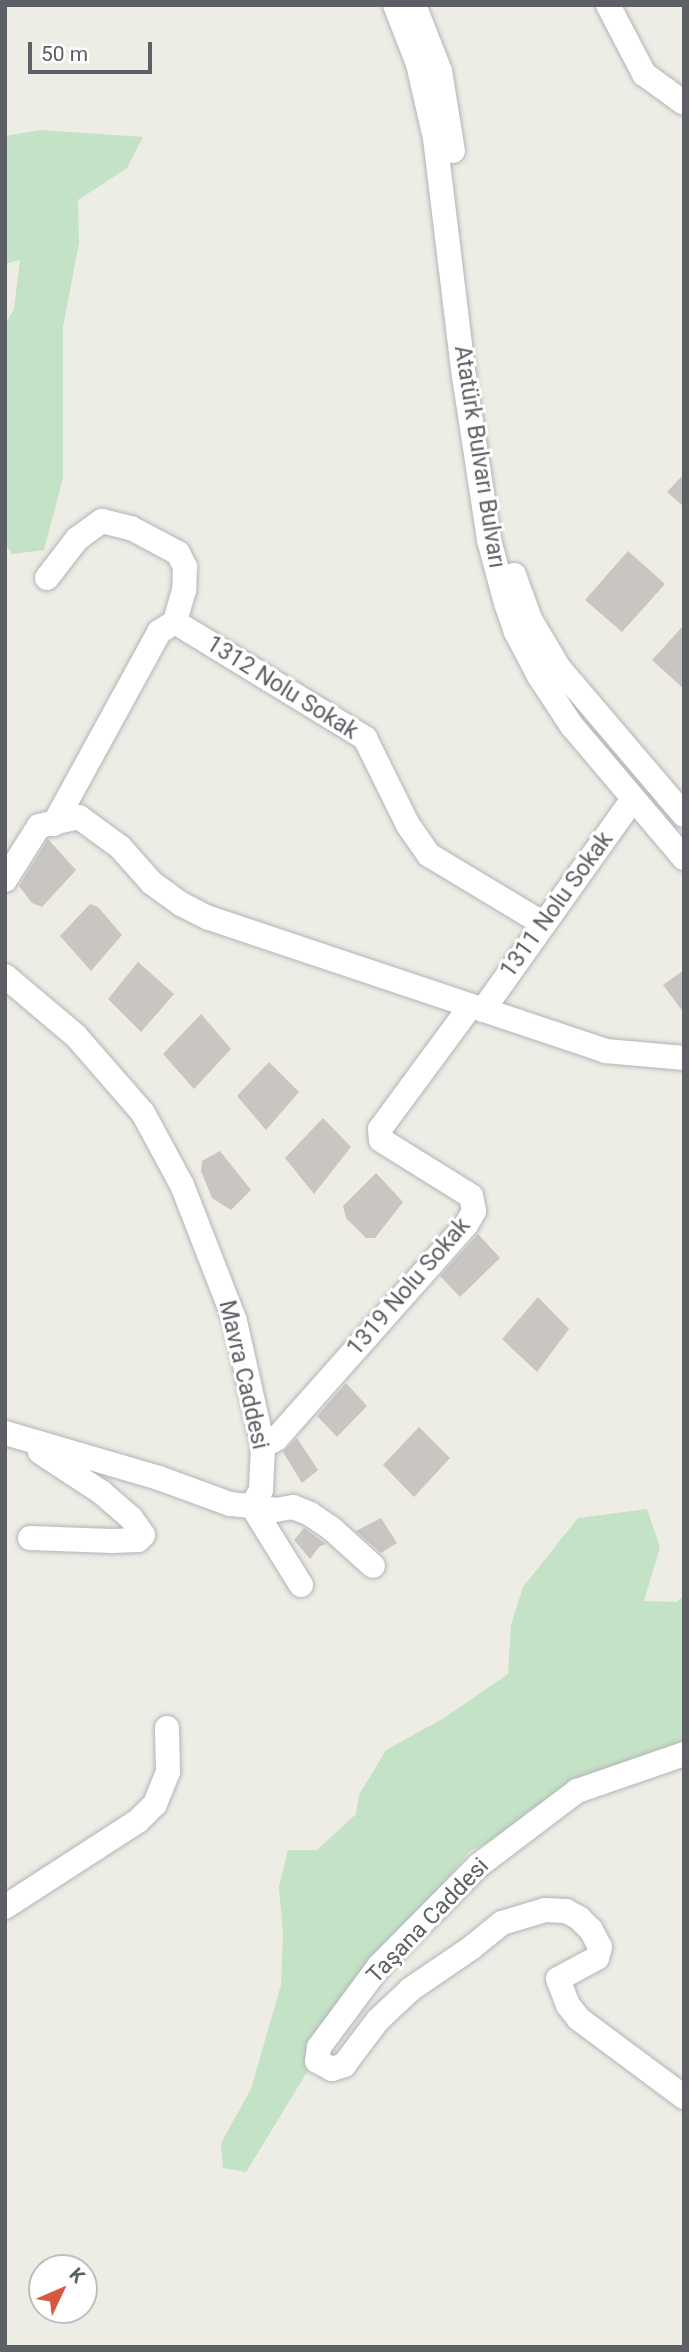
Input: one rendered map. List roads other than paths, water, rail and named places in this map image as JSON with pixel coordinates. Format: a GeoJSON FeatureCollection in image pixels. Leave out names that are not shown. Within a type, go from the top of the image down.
{"type":"FeatureCollection","features":[{"type":"Feature","properties":{"kind":"street","name":"Atatürk Bulvarı Bulvarı"},"geometry":{"type":"LineString","coordinates":[[395,5],[418,64],[435,138],[464,376],[489,540],[506,603],[516,632],[572,726],[632,800],[684,858]]}},
{"type":"Feature","properties":{"kind":"street","name":"Atatürk Bulvarı Bulvarı"},"geometry":{"type":"LineString","coordinates":[[414,5],[440,71],[448,105],[484,430],[502,536],[516,584],[530,619],[559,668],[684,815]]}},
{"type":"Feature","properties":{"kind":"street"},"geometry":{"type":"LineString","coordinates":[[617,9],[644,74],[678,91]]}},
{"type":"Feature","properties":{"kind":"street"},"geometry":{"type":"LineString","coordinates":[[47,578],[77,540],[102,521],[131,528],[178,553],[185,567],[184,590],[175,622],[159,632],[54,824]]}},
{"type":"Feature","properties":{"kind":"street","name":"1312 Nolu Sokak"},"geometry":{"type":"LineString","coordinates":[[175,622],[365,738],[408,825],[429,855],[544,924]]}},
{"type":"Feature","properties":{"kind":"street","name":"1311 Nolu Sokak"},"geometry":{"type":"LineString","coordinates":[[476,1009],[544,924],[632,800]]}},
{"type":"Feature","properties":{"kind":"street"},"geometry":{"type":"LineString","coordinates":[[5,880],[39,826],[79,817],[120,847],[152,883],[181,904],[209,918],[607,1051],[684,1058]]}},
{"type":"Feature","properties":{"kind":"street","name":"Mavra Caddesi"},"geometry":{"type":"LineString","coordinates":[[5,976],[76,1035],[143,1113],[182,1185],[235,1321],[263,1446],[261,1490],[252,1506]]}},
{"type":"Feature","properties":{"kind":"street","name":"1319 Nolu Sokak"},"geometry":{"type":"LineString","coordinates":[[263,1446],[285,1429],[466,1225],[474,1211],[471,1196],[381,1140],[380,1129],[476,1009]]}},
{"type":"Feature","properties":{"kind":"street"},"geometry":{"type":"LineString","coordinates":[[12,1436],[159,1478],[230,1504],[276,1510],[293,1507],[310,1514],[332,1530],[373,1566]]}},
{"type":"Feature","properties":{"kind":"street"},"geometry":{"type":"LineString","coordinates":[[12,1436],[101,1492],[131,1518],[143,1535],[138,1540],[112,1541],[30,1538]]}},
{"type":"Feature","properties":{"kind":"street"},"geometry":{"type":"LineString","coordinates":[[252,1506],[301,1585]]}},
{"type":"Feature","properties":{"kind":"street"},"geometry":{"type":"LineString","coordinates":[[5,1907],[138,1821],[155,1804],[168,1772],[167,1728]]}},
{"type":"Feature","properties":{"kind":"street","name":"Taşana Caddesi"},"geometry":{"type":"LineString","coordinates":[[684,1754],[577,1791],[479,1865],[380,1965],[319,2047],[317,2061],[332,2069],[344,2065],[378,2020],[411,1989],[502,1923],[545,1910],[566,1911],[579,1918],[591,1930],[600,1947],[597,1958],[558,1979],[568,2005],[579,2019],[684,2097]]}}]}
